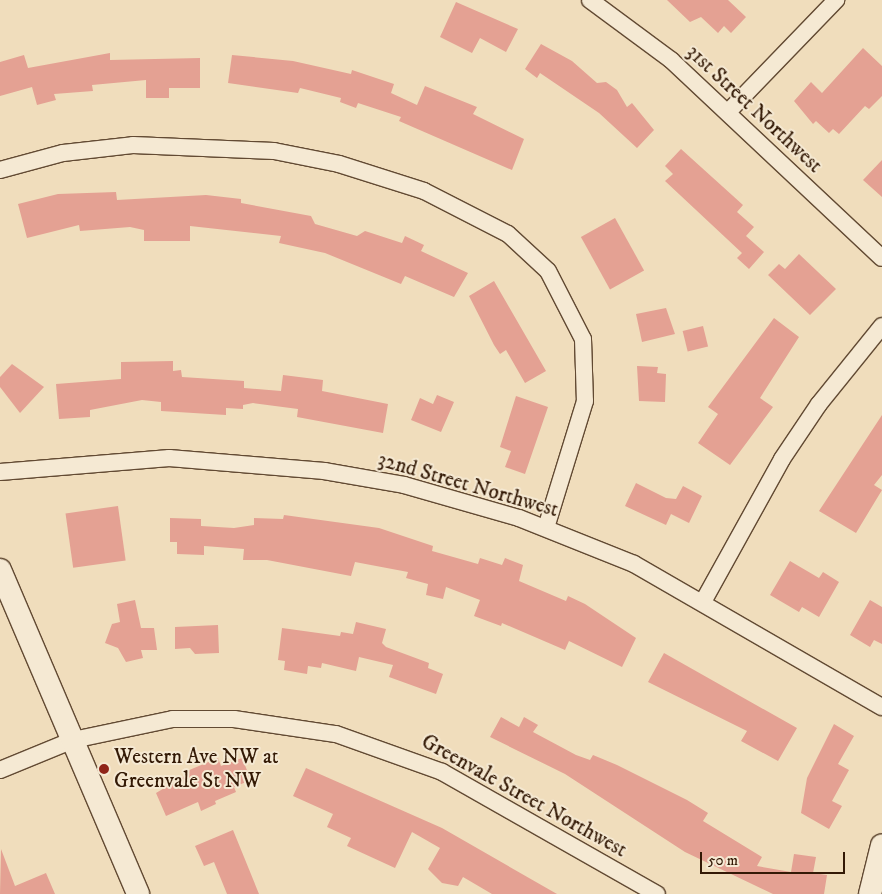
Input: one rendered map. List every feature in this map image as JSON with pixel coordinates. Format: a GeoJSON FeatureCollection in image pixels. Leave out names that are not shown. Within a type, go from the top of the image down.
{"type":"FeatureCollection","features":[{"type":"Feature","properties":{"kind":"street","name":"31st Street Northwest"},"geometry":{"type":"LineString","coordinates":[[590,0],[671,60],[882,258]]}},
{"type":"Feature","properties":{"kind":"street"},"geometry":{"type":"LineString","coordinates":[[728,112],[836,0]]}},
{"type":"Feature","properties":{"kind":"street"},"geometry":{"type":"LineString","coordinates":[[0,170],[63,153],[133,145],[274,151],[408,185],[508,234],[548,271],[583,339],[586,401],[546,528]]}},
{"type":"Feature","properties":{"kind":"street"},"geometry":{"type":"LineString","coordinates":[[704,600],[792,444],[882,326]]}},
{"type":"Feature","properties":{"kind":"street","name":"32nd Street Northwest"},"geometry":{"type":"LineString","coordinates":[[0,472],[169,458],[315,470],[404,485],[546,528],[634,564],[704,600],[882,707]]}},
{"type":"Feature","properties":{"kind":"street"},"geometry":{"type":"LineString","coordinates":[[0,570],[138,894]]}},
{"type":"Feature","properties":{"kind":"street","name":"Greenvale Street Northwest"},"geometry":{"type":"LineString","coordinates":[[0,770],[72,740],[150,722],[199,718],[285,724],[362,740],[459,781],[657,894]]}},
{"type":"Feature","properties":{"kind":"street"},"geometry":{"type":"LineString","coordinates":[[870,894],[882,845]]}},
{"type":"Feature","properties":{"kind":"building"},"geometry":{"type":"Polygon","coordinates":[[[667,0],[728,0],[746,17],[731,33],[724,26],[718,33],[701,17],[690,22],[667,0]]]}},
{"type":"Feature","properties":{"kind":"building"},"geometry":{"type":"Polygon","coordinates":[[[456,2],[518,29],[506,52],[480,38],[472,53],[440,37],[456,2]]]}},
{"type":"Feature","properties":{"kind":"building"},"geometry":{"type":"Polygon","coordinates":[[[541,44],[572,61],[597,83],[606,82],[617,90],[627,107],[632,103],[654,130],[637,148],[599,113],[540,73],[537,78],[525,69],[541,44]]]}},
{"type":"Feature","properties":{"kind":"building"},"geometry":{"type":"Polygon","coordinates":[[[863,48],[882,66],[882,96],[869,109],[865,106],[839,134],[833,129],[829,133],[816,121],[813,124],[794,101],[811,82],[822,93],[863,48]]]}},
{"type":"Feature","properties":{"kind":"building"},"geometry":{"type":"Polygon","coordinates":[[[110,53],[110,60],[200,58],[200,88],[169,88],[169,98],[146,98],[146,80],[92,85],[93,91],[54,94],[56,100],[37,105],[32,87],[0,96],[0,62],[24,55],[28,68],[110,53]]]}},
{"type":"Feature","properties":{"kind":"building"},"geometry":{"type":"Polygon","coordinates":[[[232,55],[293,61],[351,74],[352,70],[394,84],[391,93],[417,105],[425,86],[477,107],[473,114],[524,139],[512,170],[399,121],[401,117],[358,103],[356,108],[340,102],[341,98],[300,88],[298,93],[228,83],[232,55]]]}},
{"type":"Feature","properties":{"kind":"building"},"geometry":{"type":"Polygon","coordinates":[[[681,149],[743,205],[737,212],[754,227],[746,236],[764,252],[749,269],[737,258],[742,253],[665,181],[673,174],[665,166],[681,149]]]}},
{"type":"Feature","properties":{"kind":"building"},"geometry":{"type":"Polygon","coordinates":[[[882,160],[882,197],[863,180],[882,160]]]}},
{"type":"Feature","properties":{"kind":"building"},"geometry":{"type":"Polygon","coordinates":[[[116,192],[117,200],[206,195],[241,199],[241,203],[311,216],[315,224],[357,236],[365,231],[402,243],[405,236],[424,245],[421,251],[468,273],[454,297],[405,276],[401,284],[325,253],[279,243],[281,236],[190,226],[190,241],[144,241],[144,230],[130,227],[80,231],[79,225],[27,238],[18,204],[58,194],[116,192]]]}},
{"type":"Feature","properties":{"kind":"building"},"geometry":{"type":"Polygon","coordinates":[[[615,218],[644,270],[610,289],[581,237],[615,218]]]}},
{"type":"Feature","properties":{"kind":"building"},"geometry":{"type":"Polygon","coordinates":[[[799,254],[836,289],[810,315],[768,275],[779,264],[785,269],[799,254]]]}},
{"type":"Feature","properties":{"kind":"building"},"geometry":{"type":"Polygon","coordinates":[[[494,281],[546,371],[525,383],[506,350],[500,354],[494,345],[469,296],[494,281]]]}},
{"type":"Feature","properties":{"kind":"building"},"geometry":{"type":"Polygon","coordinates":[[[666,308],[675,334],[642,342],[636,314],[666,308]]]}},
{"type":"Feature","properties":{"kind":"building"},"geometry":{"type":"Polygon","coordinates":[[[774,318],[799,337],[760,398],[773,407],[730,465],[698,443],[718,414],[708,407],[774,318]]]}},
{"type":"Feature","properties":{"kind":"building"},"geometry":{"type":"Polygon","coordinates":[[[703,326],[708,346],[688,351],[683,331],[703,326]]]}},
{"type":"Feature","properties":{"kind":"building"},"geometry":{"type":"Polygon","coordinates":[[[173,361],[173,371],[181,370],[182,377],[244,381],[244,388],[281,391],[283,375],[323,380],[322,391],[388,404],[383,433],[297,417],[298,409],[253,403],[243,405],[243,409],[226,408],[226,415],[161,411],[161,402],[142,400],[90,410],[90,417],[59,419],[56,384],[121,379],[121,362],[173,361]]]}},
{"type":"Feature","properties":{"kind":"building"},"geometry":{"type":"Polygon","coordinates":[[[12,364],[44,387],[20,413],[0,387],[0,377],[12,364]]]}},
{"type":"Feature","properties":{"kind":"building"},"geometry":{"type":"Polygon","coordinates":[[[637,366],[658,367],[657,373],[666,374],[665,402],[639,401],[637,366]]]}},
{"type":"Feature","properties":{"kind":"building"},"geometry":{"type":"Polygon","coordinates":[[[437,395],[454,402],[441,432],[411,420],[420,398],[433,404],[437,395]]]}},
{"type":"Feature","properties":{"kind":"building"},"geometry":{"type":"Polygon","coordinates":[[[516,396],[548,407],[525,474],[505,467],[511,451],[500,447],[516,396]]]}},
{"type":"Feature","properties":{"kind":"building"},"geometry":{"type":"Polygon","coordinates":[[[882,415],[882,475],[874,485],[882,490],[856,533],[819,511],[882,415]]]}},
{"type":"Feature","properties":{"kind":"building"},"geometry":{"type":"Polygon","coordinates":[[[636,483],[666,498],[676,499],[683,486],[702,496],[689,523],[671,514],[666,525],[625,506],[636,483]]]}},
{"type":"Feature","properties":{"kind":"building"},"geometry":{"type":"Polygon","coordinates":[[[118,506],[126,560],[73,568],[66,513],[118,506]]]}},
{"type":"Feature","properties":{"kind":"building"},"geometry":{"type":"Polygon","coordinates":[[[284,515],[379,528],[433,546],[432,551],[478,564],[480,558],[502,565],[505,558],[523,565],[519,581],[566,601],[568,596],[585,604],[636,638],[622,667],[569,641],[565,650],[502,623],[501,626],[474,616],[480,600],[446,587],[443,599],[426,595],[428,584],[406,578],[408,572],[355,562],[351,576],[267,560],[243,560],[244,549],[204,546],[204,555],[177,554],[177,542],[170,542],[170,518],[201,519],[201,526],[234,528],[254,525],[254,518],[283,519],[284,515]]]}},
{"type":"Feature","properties":{"kind":"building"},"geometry":{"type":"Polygon","coordinates":[[[790,561],[819,578],[823,572],[839,582],[819,617],[802,607],[799,612],[770,595],[790,561]]]}},
{"type":"Feature","properties":{"kind":"building"},"geometry":{"type":"Polygon","coordinates":[[[135,600],[141,628],[154,628],[157,650],[141,650],[143,658],[126,662],[118,648],[105,643],[112,624],[120,622],[117,604],[135,600]]]}},
{"type":"Feature","properties":{"kind":"building"},"geometry":{"type":"Polygon","coordinates":[[[870,600],[882,607],[882,644],[874,640],[870,647],[850,635],[870,600]]]}},
{"type":"Feature","properties":{"kind":"building"},"geometry":{"type":"Polygon","coordinates":[[[356,622],[386,629],[382,643],[386,647],[429,663],[428,668],[443,674],[436,694],[389,677],[393,665],[359,657],[356,671],[322,663],[321,668],[308,666],[307,674],[284,670],[285,661],[278,660],[282,628],[340,636],[341,632],[353,634],[356,622]]]}},
{"type":"Feature","properties":{"kind":"building"},"geometry":{"type":"Polygon","coordinates":[[[218,625],[219,653],[195,654],[190,648],[175,649],[175,627],[218,625]]]}},
{"type":"Feature","properties":{"kind":"building"},"geometry":{"type":"Polygon","coordinates":[[[664,653],[797,728],[778,761],[741,741],[747,731],[648,682],[664,653]]]}},
{"type":"Feature","properties":{"kind":"building"},"geometry":{"type":"Polygon","coordinates":[[[501,717],[519,727],[524,717],[538,725],[533,732],[576,755],[590,760],[593,755],[687,800],[708,813],[703,821],[762,857],[757,866],[791,872],[794,854],[816,857],[813,873],[827,875],[824,894],[773,894],[685,852],[565,774],[490,737],[501,717]]]}},
{"type":"Feature","properties":{"kind":"building"},"geometry":{"type":"Polygon","coordinates":[[[834,724],[854,736],[838,764],[849,770],[832,801],[842,806],[829,829],[801,813],[807,778],[834,724]]]}},
{"type":"Feature","properties":{"kind":"building"},"geometry":{"type":"Polygon","coordinates":[[[218,758],[221,766],[242,758],[251,780],[234,787],[236,792],[215,801],[216,804],[201,811],[198,802],[166,816],[156,793],[188,774],[187,771],[218,758]]]}},
{"type":"Feature","properties":{"kind":"building"},"geometry":{"type":"Polygon","coordinates":[[[306,768],[442,828],[557,894],[492,894],[463,877],[458,886],[442,883],[428,869],[440,848],[412,832],[395,868],[347,846],[351,838],[327,827],[333,814],[293,796],[306,768]]]}},
{"type":"Feature","properties":{"kind":"building"},"geometry":{"type":"Polygon","coordinates":[[[233,830],[259,894],[227,894],[214,862],[204,866],[195,846],[233,830]]]}},
{"type":"Feature","properties":{"kind":"building"},"geometry":{"type":"Polygon","coordinates":[[[1,849],[15,886],[46,873],[55,894],[0,894],[1,849]]]}},
{"type":"Feature","properties":{"kind":"place","name":"Western Ave NW at Greenvale St NW"},"geometry":{"type":"Point","coordinates":[104,769]}}]}
